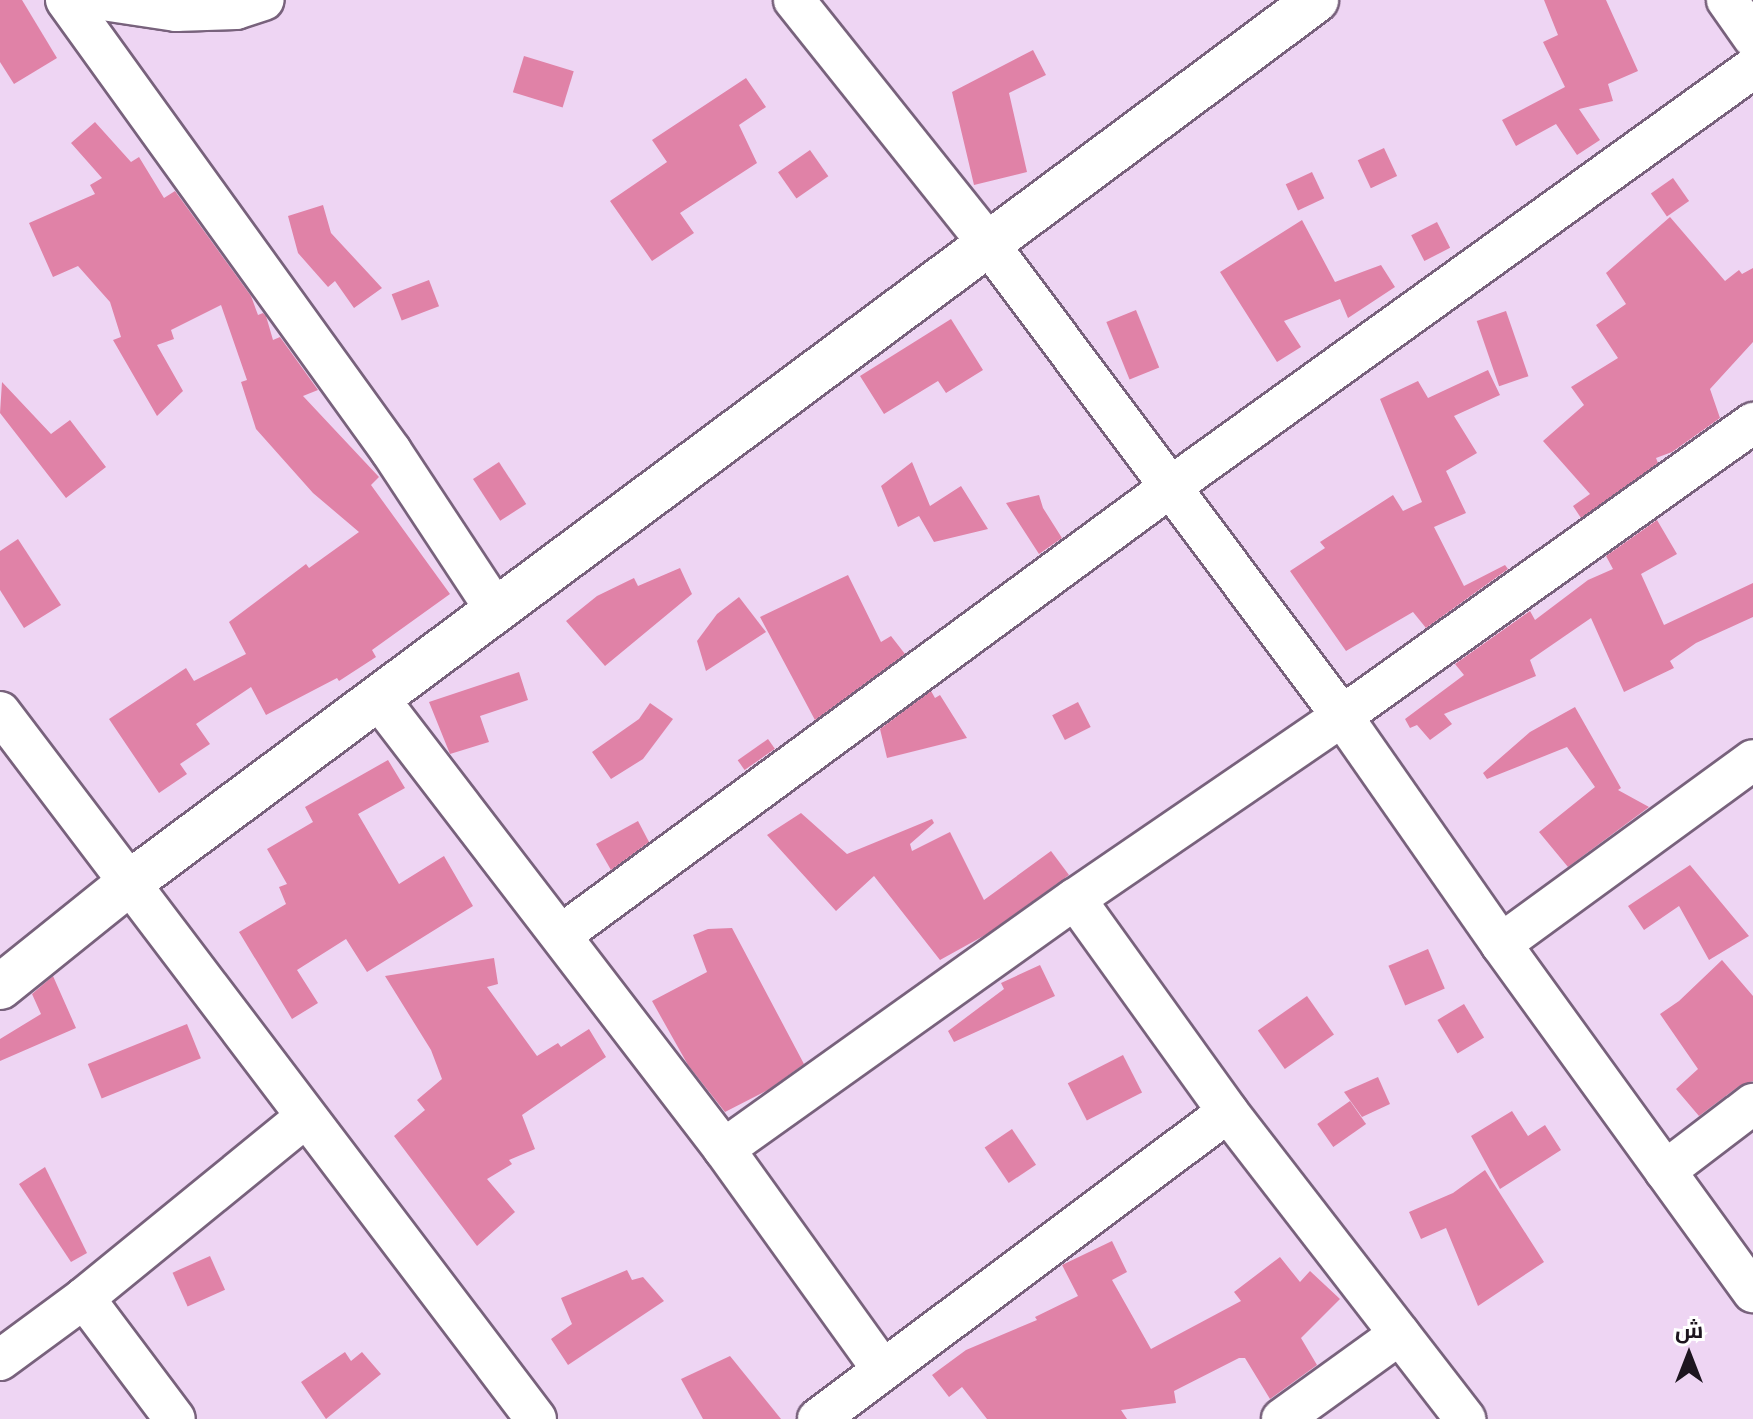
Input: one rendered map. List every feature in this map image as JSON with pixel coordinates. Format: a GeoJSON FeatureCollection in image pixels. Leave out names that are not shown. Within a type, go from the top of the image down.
{"type":"FeatureCollection","features":[{"type":"Feature","properties":{"kind":"street"},"geometry":{"type":"LineString","coordinates":[[66,0],[391,451],[496,610]]}},
{"type":"Feature","properties":{"kind":"street"},"geometry":{"type":"LineString","coordinates":[[103,0],[176,11],[236,9],[264,0]]}},
{"type":"Feature","properties":{"kind":"street"},"geometry":{"type":"LineString","coordinates":[[794,0],[987,242],[1342,716],[1501,944],[1753,1292]]}},
{"type":"Feature","properties":{"kind":"street"},"geometry":{"type":"LineString","coordinates":[[0,987],[128,884],[1316,0]]}},
{"type":"Feature","properties":{"kind":"street"},"geometry":{"type":"LineString","coordinates":[[1727,0],[1753,37]]}},
{"type":"Feature","properties":{"kind":"street"},"geometry":{"type":"LineString","coordinates":[[561,935],[1169,488],[1753,68]]}},
{"type":"Feature","properties":{"kind":"street"},"geometry":{"type":"LineString","coordinates":[[724,1149],[1075,899],[1342,716],[1753,423]]}},
{"type":"Feature","properties":{"kind":"street"},"geometry":{"type":"LineString","coordinates":[[378,698],[724,1149],[883,1370]]}},
{"type":"Feature","properties":{"kind":"street"},"geometry":{"type":"LineString","coordinates":[[0,712],[536,1419]]}},
{"type":"Feature","properties":{"kind":"street"},"geometry":{"type":"LineString","coordinates":[[1501,944],[1753,760]]}},
{"type":"Feature","properties":{"kind":"street"},"geometry":{"type":"LineString","coordinates":[[1075,899],[1228,1112],[1465,1419]]}},
{"type":"Feature","properties":{"kind":"street"},"geometry":{"type":"LineString","coordinates":[[1665,1171],[1753,1104]]}},
{"type":"Feature","properties":{"kind":"street"},"geometry":{"type":"LineString","coordinates":[[818,1419],[1228,1112]]}},
{"type":"Feature","properties":{"kind":"street"},"geometry":{"type":"LineString","coordinates":[[0,1360],[84,1298],[305,1118]]}},
{"type":"Feature","properties":{"kind":"street"},"geometry":{"type":"LineString","coordinates":[[84,1298],[175,1419]]}},
{"type":"Feature","properties":{"kind":"street"},"geometry":{"type":"LineString","coordinates":[[1282,1419],[1400,1334]]}},
{"type":"Feature","properties":{"kind":"building"},"geometry":{"type":"Polygon","coordinates":[[[0,0],[22,0],[57,58],[14,84],[0,62],[0,0]]]}},
{"type":"Feature","properties":{"kind":"building"},"geometry":{"type":"Polygon","coordinates":[[[1544,0],[1606,0],[1638,71],[1608,84],[1613,101],[1579,109],[1600,140],[1577,155],[1556,124],[1516,146],[1502,120],[1565,87],[1543,42],[1558,35],[1544,0]]]}},
{"type":"Feature","properties":{"kind":"building"},"geometry":{"type":"Polygon","coordinates":[[[1033,50],[1046,75],[1009,93],[1027,172],[974,185],[952,92],[1033,50]]]}},
{"type":"Feature","properties":{"kind":"building"},"geometry":{"type":"Polygon","coordinates":[[[524,56],[574,71],[563,108],[513,92],[524,56]]]}},
{"type":"Feature","properties":{"kind":"building"},"geometry":{"type":"Polygon","coordinates":[[[746,78],[766,107],[739,125],[757,163],[680,213],[694,233],[652,261],[610,201],[667,162],[652,140],[746,78]]]}},
{"type":"Feature","properties":{"kind":"building"},"geometry":{"type":"Polygon","coordinates":[[[95,122],[131,162],[139,157],[164,198],[175,191],[251,296],[258,315],[263,313],[266,316],[273,340],[280,337],[318,390],[303,396],[379,477],[371,485],[450,594],[372,650],[376,657],[339,681],[337,678],[266,715],[251,687],[196,724],[210,744],[180,764],[187,774],[159,793],[109,719],[186,668],[194,681],[246,654],[229,622],[306,564],[309,568],[359,532],[313,493],[256,429],[241,382],[247,380],[221,305],[171,330],[174,339],[157,345],[183,391],[157,416],[113,340],[121,337],[110,302],[78,266],[53,277],[29,223],[95,194],[90,185],[102,178],[71,143],[95,122]]]}},
{"type":"Feature","properties":{"kind":"building"},"geometry":{"type":"Polygon","coordinates":[[[1384,148],[1397,176],[1371,188],[1358,160],[1384,148]]]}},
{"type":"Feature","properties":{"kind":"building"},"geometry":{"type":"Polygon","coordinates":[[[810,150],[828,176],[796,199],[778,172],[810,150]]]}},
{"type":"Feature","properties":{"kind":"building"},"geometry":{"type":"Polygon","coordinates":[[[1312,172],[1324,198],[1298,211],[1286,184],[1312,172]]]}},
{"type":"Feature","properties":{"kind":"building"},"geometry":{"type":"Polygon","coordinates":[[[1673,178],[1689,201],[1667,216],[1651,193],[1673,178]]]}},
{"type":"Feature","properties":{"kind":"building"},"geometry":{"type":"Polygon","coordinates":[[[323,205],[331,233],[382,288],[354,308],[335,281],[328,287],[298,253],[288,216],[323,205]]]}},
{"type":"Feature","properties":{"kind":"building"},"geometry":{"type":"Polygon","coordinates":[[[1670,217],[1725,281],[1739,270],[1742,274],[1753,268],[1753,342],[1710,389],[1720,418],[1672,452],[1656,458],[1658,463],[1581,518],[1573,506],[1590,494],[1543,441],[1584,405],[1571,387],[1618,358],[1596,325],[1626,304],[1606,273],[1670,217]]]}},
{"type":"Feature","properties":{"kind":"building"},"geometry":{"type":"Polygon","coordinates":[[[1302,220],[1335,282],[1381,265],[1395,287],[1348,318],[1340,299],[1284,321],[1301,347],[1277,362],[1220,272],[1302,220]]]}},
{"type":"Feature","properties":{"kind":"building"},"geometry":{"type":"Polygon","coordinates":[[[1437,222],[1450,248],[1424,261],[1411,235],[1437,222]]]}},
{"type":"Feature","properties":{"kind":"building"},"geometry":{"type":"Polygon","coordinates":[[[429,280],[439,306],[402,320],[392,294],[429,280]]]}},
{"type":"Feature","properties":{"kind":"building"},"geometry":{"type":"Polygon","coordinates":[[[1136,310],[1159,367],[1130,379],[1106,322],[1136,310]]]}},
{"type":"Feature","properties":{"kind":"building"},"geometry":{"type":"Polygon","coordinates":[[[1506,311],[1528,376],[1499,386],[1477,321],[1506,311]]]}},
{"type":"Feature","properties":{"kind":"building"},"geometry":{"type":"Polygon","coordinates":[[[951,319],[983,370],[946,393],[938,381],[884,414],[860,376],[951,319]]]}},
{"type":"Feature","properties":{"kind":"building"},"geometry":{"type":"Polygon","coordinates":[[[1488,370],[1500,395],[1454,416],[1477,453],[1446,471],[1466,513],[1434,527],[1464,586],[1505,565],[1508,569],[1426,628],[1413,612],[1346,651],[1290,571],[1325,548],[1320,542],[1393,495],[1403,511],[1422,502],[1380,399],[1418,381],[1428,398],[1488,370]]]}},
{"type":"Feature","properties":{"kind":"building"},"geometry":{"type":"Polygon","coordinates":[[[2,382],[51,434],[70,420],[106,467],[66,498],[0,413],[2,382]]]}},
{"type":"Feature","properties":{"kind":"building"},"geometry":{"type":"Polygon","coordinates":[[[499,462],[526,504],[500,521],[473,479],[499,462]]]}},
{"type":"Feature","properties":{"kind":"building"},"geometry":{"type":"Polygon","coordinates":[[[912,462],[930,506],[961,486],[988,529],[934,542],[919,516],[898,527],[881,486],[912,462]]]}},
{"type":"Feature","properties":{"kind":"building"},"geometry":{"type":"Polygon","coordinates":[[[1039,495],[1043,508],[1062,538],[1039,554],[1006,503],[1039,495]]]}},
{"type":"Feature","properties":{"kind":"building"},"geometry":{"type":"Polygon","coordinates":[[[1657,520],[1677,554],[1641,574],[1664,625],[1753,583],[1753,617],[1696,643],[1670,661],[1674,668],[1624,692],[1591,618],[1530,660],[1536,676],[1444,714],[1452,724],[1430,740],[1417,725],[1410,728],[1405,719],[1464,675],[1455,664],[1530,611],[1535,620],[1588,580],[1613,569],[1606,556],[1657,520]]]}},
{"type":"Feature","properties":{"kind":"building"},"geometry":{"type":"Polygon","coordinates":[[[18,539],[61,605],[24,628],[0,590],[0,551],[18,539]]]}},
{"type":"Feature","properties":{"kind":"building"},"geometry":{"type":"Polygon","coordinates":[[[680,568],[692,594],[605,666],[566,621],[597,596],[634,578],[638,586],[680,568]]]}},
{"type":"Feature","properties":{"kind":"building"},"geometry":{"type":"Polygon","coordinates":[[[848,575],[881,642],[891,636],[905,654],[815,720],[760,617],[848,575]]]}},
{"type":"Feature","properties":{"kind":"building"},"geometry":{"type":"Polygon","coordinates":[[[739,597],[766,632],[706,671],[697,641],[717,614],[739,597]]]}},
{"type":"Feature","properties":{"kind":"building"},"geometry":{"type":"Polygon","coordinates":[[[519,672],[528,700],[480,716],[489,742],[450,754],[429,702],[519,672]]]}},
{"type":"Feature","properties":{"kind":"building"},"geometry":{"type":"Polygon","coordinates":[[[931,691],[935,698],[940,695],[967,738],[887,758],[880,729],[931,691]]]}},
{"type":"Feature","properties":{"kind":"building"},"geometry":{"type":"Polygon","coordinates":[[[1078,702],[1091,727],[1065,740],[1052,715],[1078,702]]]}},
{"type":"Feature","properties":{"kind":"building"},"geometry":{"type":"Polygon","coordinates":[[[650,703],[673,719],[643,759],[611,779],[592,752],[639,719],[650,703]]]}},
{"type":"Feature","properties":{"kind":"building"},"geometry":{"type":"Polygon","coordinates":[[[1575,707],[1621,788],[1618,790],[1649,807],[1568,867],[1539,832],[1595,787],[1567,747],[1487,779],[1483,773],[1530,732],[1575,707]]]}},
{"type":"Feature","properties":{"kind":"building"},"geometry":{"type":"Polygon","coordinates":[[[768,739],[775,749],[745,770],[738,760],[768,739]]]}},
{"type":"Feature","properties":{"kind":"building"},"geometry":{"type":"Polygon","coordinates":[[[388,760],[405,788],[358,814],[399,884],[444,856],[473,906],[367,972],[346,939],[297,970],[318,1003],[292,1019],[239,932],[286,904],[279,887],[287,884],[267,849],[313,822],[305,807],[388,760]]]}},
{"type":"Feature","properties":{"kind":"building"},"geometry":{"type":"Polygon","coordinates":[[[801,813],[847,854],[932,819],[934,823],[910,844],[912,851],[950,832],[984,900],[1051,851],[1069,875],[987,934],[940,960],[874,876],[836,911],[767,835],[801,813]]]}},
{"type":"Feature","properties":{"kind":"building"},"geometry":{"type":"Polygon","coordinates":[[[638,821],[649,842],[611,870],[596,844],[638,821]]]}},
{"type":"Feature","properties":{"kind":"building"},"geometry":{"type":"Polygon","coordinates":[[[1690,865],[1749,936],[1709,960],[1679,906],[1644,930],[1628,906],[1690,865]]]}},
{"type":"Feature","properties":{"kind":"building"},"geometry":{"type":"Polygon","coordinates":[[[732,928],[804,1064],[768,1090],[725,1112],[688,1065],[652,1001],[707,972],[693,935],[708,929],[732,928]]]}},
{"type":"Feature","properties":{"kind":"building"},"geometry":{"type":"Polygon","coordinates":[[[1428,949],[1445,989],[1405,1005],[1388,966],[1428,949]]]}},
{"type":"Feature","properties":{"kind":"building"},"geometry":{"type":"Polygon","coordinates":[[[494,958],[498,984],[487,987],[537,1056],[558,1043],[561,1047],[589,1029],[606,1057],[522,1115],[535,1149],[509,1160],[512,1164],[487,1179],[515,1212],[477,1246],[394,1136],[425,1110],[417,1100],[442,1079],[431,1050],[385,976],[494,958]]]}},
{"type":"Feature","properties":{"kind":"building"},"geometry":{"type":"Polygon","coordinates":[[[1722,960],[1753,996],[1753,1081],[1739,1086],[1699,1116],[1676,1089],[1698,1069],[1660,1014],[1679,1001],[1722,960]]]}},
{"type":"Feature","properties":{"kind":"building"},"geometry":{"type":"Polygon","coordinates":[[[1040,965],[1055,996],[954,1042],[948,1031],[1004,989],[1001,983],[1040,965]]]}},
{"type":"Feature","properties":{"kind":"building"},"geometry":{"type":"Polygon","coordinates":[[[53,976],[76,1028],[0,1061],[0,1039],[41,1014],[32,994],[53,976]]]}},
{"type":"Feature","properties":{"kind":"building"},"geometry":{"type":"Polygon","coordinates":[[[1307,996],[1334,1035],[1285,1069],[1258,1030],[1307,996]]]}},
{"type":"Feature","properties":{"kind":"building"},"geometry":{"type":"Polygon","coordinates":[[[1464,1004],[1484,1037],[1458,1053],[1437,1020],[1464,1004]]]}},
{"type":"Feature","properties":{"kind":"building"},"geometry":{"type":"Polygon","coordinates":[[[187,1024],[201,1058],[102,1098],[88,1064],[187,1024]]]}},
{"type":"Feature","properties":{"kind":"building"},"geometry":{"type":"Polygon","coordinates":[[[1123,1055],[1142,1092],[1087,1121],[1068,1083],[1123,1055]]]}},
{"type":"Feature","properties":{"kind":"building"},"geometry":{"type":"Polygon","coordinates":[[[1378,1077],[1390,1104],[1362,1117],[1344,1092],[1378,1077]]]}},
{"type":"Feature","properties":{"kind":"building"},"geometry":{"type":"Polygon","coordinates":[[[1350,1101],[1366,1124],[1333,1147],[1317,1124],[1350,1101]]]}},
{"type":"Feature","properties":{"kind":"building"},"geometry":{"type":"Polygon","coordinates":[[[1512,1111],[1528,1136],[1545,1125],[1561,1150],[1500,1189],[1471,1136],[1512,1111]]]}},
{"type":"Feature","properties":{"kind":"building"},"geometry":{"type":"Polygon","coordinates":[[[1012,1129],[1036,1165],[1009,1183],[985,1147],[1012,1129]]]}},
{"type":"Feature","properties":{"kind":"building"},"geometry":{"type":"Polygon","coordinates":[[[45,1167],[87,1253],[71,1262],[19,1184],[45,1167]]]}},
{"type":"Feature","properties":{"kind":"building"},"geometry":{"type":"Polygon","coordinates":[[[1485,1170],[1544,1262],[1478,1306],[1446,1228],[1421,1239],[1409,1212],[1453,1193],[1485,1170]]]}},
{"type":"Feature","properties":{"kind":"building"},"geometry":{"type":"Polygon","coordinates":[[[1112,1241],[1127,1272],[1112,1280],[1151,1349],[1241,1301],[1234,1292],[1280,1257],[1300,1282],[1310,1271],[1340,1299],[1301,1338],[1317,1365],[1270,1399],[1245,1358],[1239,1358],[1174,1391],[1176,1403],[1121,1410],[1127,1419],[987,1419],[962,1387],[949,1397],[932,1375],[966,1350],[1037,1320],[1035,1317],[1078,1296],[1062,1265],[1112,1241]]]}},
{"type":"Feature","properties":{"kind":"building"},"geometry":{"type":"Polygon","coordinates":[[[210,1256],[225,1290],[188,1306],[173,1273],[210,1256]]]}},
{"type":"Feature","properties":{"kind":"building"},"geometry":{"type":"Polygon","coordinates":[[[627,1270],[632,1280],[643,1277],[664,1301],[568,1365],[551,1339],[572,1324],[561,1298],[627,1270]]]}},
{"type":"Feature","properties":{"kind":"building"},"geometry":{"type":"Polygon","coordinates":[[[345,1352],[351,1361],[362,1352],[381,1374],[326,1419],[301,1382],[345,1352]]]}},
{"type":"Feature","properties":{"kind":"building"},"geometry":{"type":"Polygon","coordinates":[[[730,1356],[781,1419],[703,1419],[681,1379],[730,1356]]]}}]}
